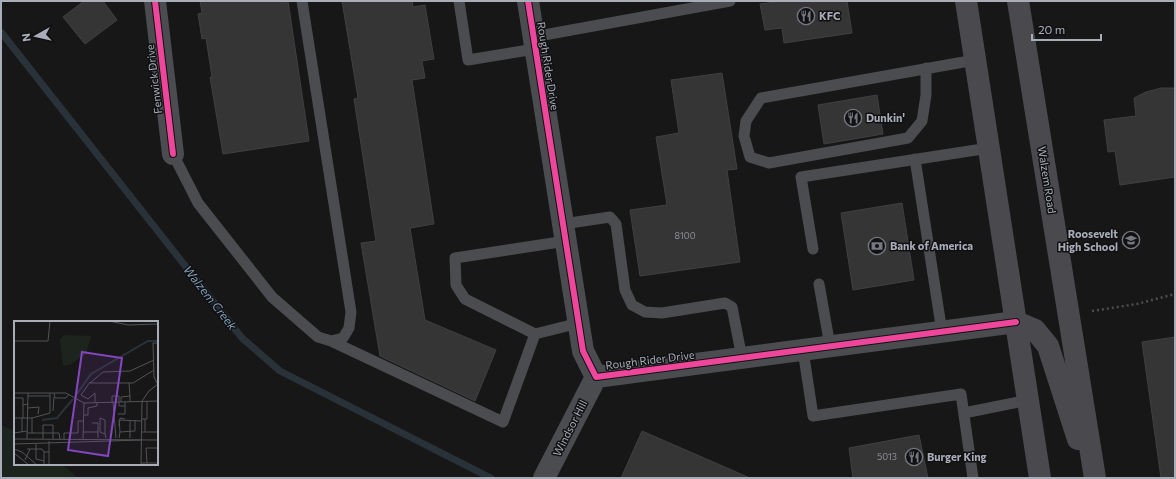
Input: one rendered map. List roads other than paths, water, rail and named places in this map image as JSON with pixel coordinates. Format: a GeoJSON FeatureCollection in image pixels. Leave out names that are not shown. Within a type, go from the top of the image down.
{"type":"FeatureCollection","features":[{"type":"Feature","properties":{"kind":"main road"},"geometry":{"type":"LineString","coordinates":[[966,1],[1040,478]]}},
{"type":"Feature","properties":{"kind":"main road","name":"Walzem Road"},"geometry":{"type":"LineString","coordinates":[[1018,1],[1095,478]]}},
{"type":"Feature","properties":{"kind":"main road"},"geometry":{"type":"LineString","coordinates":[[1016,322],[1035,330],[1048,346],[1090,478]]}},
{"type":"Feature","properties":{"kind":"street","name":"Fenwick Drive"},"geometry":{"type":"LineString","coordinates":[[155,1],[173,154]]}},
{"type":"Feature","properties":{"kind":"street","name":"Rough Rider Drive"},"geometry":{"type":"LineString","coordinates":[[528,1],[583,351],[596,377],[1016,322]]}},
{"type":"Feature","properties":{"kind":"street","name":"Windsor Hill"},"geometry":{"type":"LineString","coordinates":[[544,478],[596,377]]}},
{"type":"Feature","properties":{"kind":"lane"},"geometry":{"type":"LineString","coordinates":[[302,1],[351,312],[349,328],[343,338],[331,341]]}},
{"type":"Feature","properties":{"kind":"lane"},"geometry":{"type":"LineString","coordinates":[[459,1],[468,60],[534,43],[730,1]]}},
{"type":"Feature","properties":{"kind":"lane"},"geometry":{"type":"LineString","coordinates":[[926,68],[926,95],[922,122],[908,138],[769,163],[750,157],[744,136],[746,121],[761,98],[926,68],[975,60]]}},
{"type":"Feature","properties":{"kind":"lane"},"geometry":{"type":"LineString","coordinates":[[813,249],[801,177],[989,148]]}},
{"type":"Feature","properties":{"kind":"lane"},"geometry":{"type":"LineString","coordinates":[[173,154],[198,203],[272,297],[318,337],[331,341],[503,422],[535,334]]}},
{"type":"Feature","properties":{"kind":"lane"},"geometry":{"type":"LineString","coordinates":[[915,159],[942,332]]}},
{"type":"Feature","properties":{"kind":"lane"},"geometry":{"type":"LineString","coordinates":[[579,323],[535,334],[465,299],[456,285],[455,258],[564,233],[610,217],[616,224],[625,290],[632,305],[644,312],[662,313],[725,302],[732,307],[742,358]]}},
{"type":"Feature","properties":{"kind":"lane"},"geometry":{"type":"LineString","coordinates":[[819,284],[830,346]]}},
{"type":"Feature","properties":{"kind":"lane"},"geometry":{"type":"LineString","coordinates":[[803,350],[813,416],[961,394],[973,478]]}},
{"type":"Feature","properties":{"kind":"lane"},"geometry":{"type":"LineString","coordinates":[[964,413],[1028,400]]}},
{"type":"Feature","properties":{"kind":"waterway","name":"Walzem Creek"},"geometry":{"type":"LineString","coordinates":[[1,32],[242,338],[280,371],[491,478]]}},
{"type":"Feature","properties":{"kind":"place","name":"KFC"},"geometry":{"type":"Point","coordinates":[806,16]}},
{"type":"Feature","properties":{"kind":"place","name":"Dunkin'"},"geometry":{"type":"Point","coordinates":[853,118]}},
{"type":"Feature","properties":{"kind":"place","name":"Roosevelt High School"},"geometry":{"type":"Point","coordinates":[1131,240]}},
{"type":"Feature","properties":{"kind":"place","name":"Bank of America"},"geometry":{"type":"Point","coordinates":[877,246]}},
{"type":"Feature","properties":{"kind":"place","name":"Burger King"},"geometry":{"type":"Point","coordinates":[914,457]}}]}
